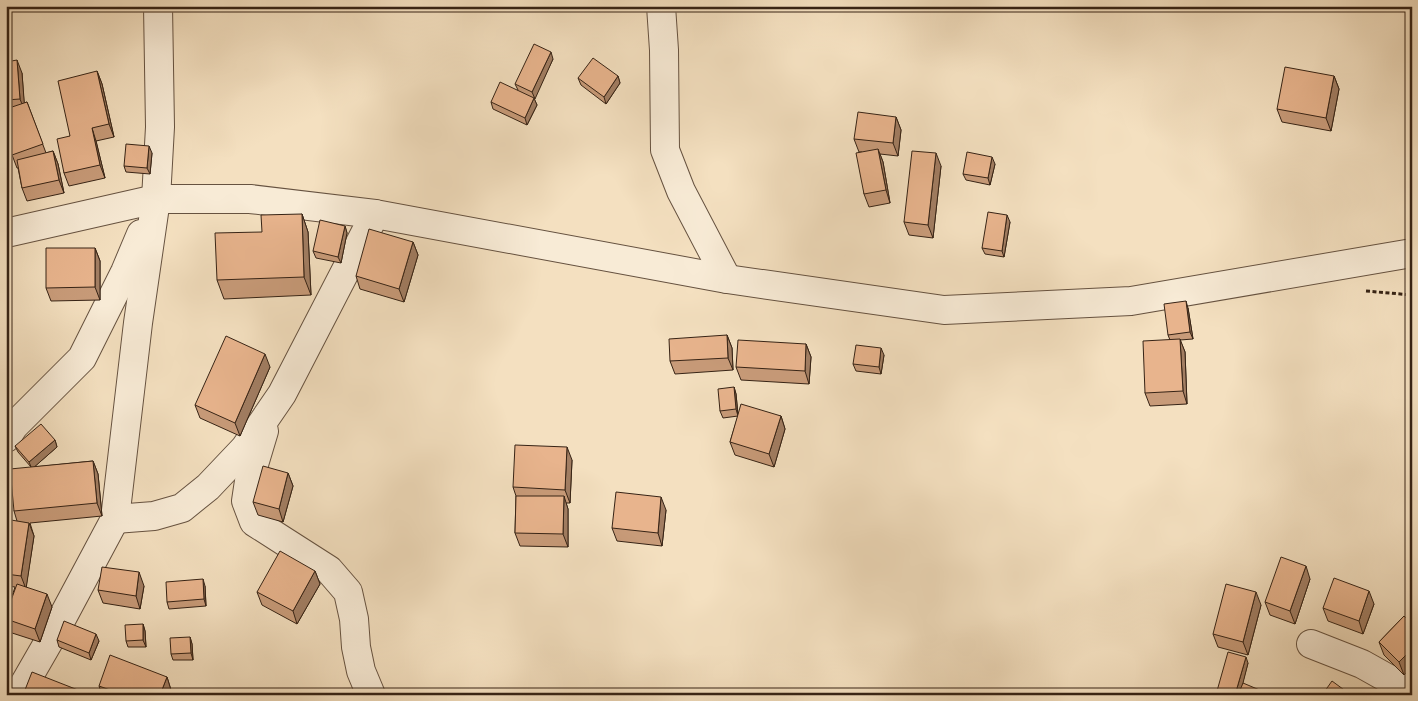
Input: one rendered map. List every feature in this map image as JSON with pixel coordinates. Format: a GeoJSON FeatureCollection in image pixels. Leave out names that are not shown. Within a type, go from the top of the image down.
{"type":"FeatureCollection","features":[{"type":"Feature","properties":{"kind":"street"},"geometry":{"type":"LineString","coordinates":[[18,695],[60,622],[115,518],[138,323],[156,199],[160,127],[158,6]]}},
{"type":"Feature","properties":{"kind":"street"},"geometry":{"type":"LineString","coordinates":[[661,6],[664,50],[665,150],[681,191],[727,279]]}},
{"type":"Feature","properties":{"kind":"street"},"geometry":{"type":"LineString","coordinates":[[6,438],[14,426],[82,358],[125,272],[156,199]]}},
{"type":"Feature","properties":{"kind":"street"},"geometry":{"type":"LineString","coordinates":[[6,232],[156,199],[250,199],[375,214],[727,279],[944,310],[1130,301],[1412,253]]}},
{"type":"Feature","properties":{"kind":"street"},"geometry":{"type":"LineString","coordinates":[[115,518],[154,516],[182,508],[208,487],[245,448],[282,394],[375,214]]}},
{"type":"Feature","properties":{"kind":"street"},"geometry":{"type":"LineString","coordinates":[[269,412],[249,480],[246,501],[254,522],[329,570],[348,592],[354,619],[356,647],[361,671],[371,695]]}},
{"type":"Feature","properties":{"kind":"street"},"geometry":{"type":"LineString","coordinates":[[1311,644],[1362,664],[1412,692]]}},
{"type":"Feature","properties":{"kind":"building"},"geometry":{"type":"Polygon","coordinates":[[[534,44],[551,52],[532,92],[515,84],[534,44]]]}},
{"type":"Feature","properties":{"kind":"building"},"geometry":{"type":"Polygon","coordinates":[[[593,58],[618,76],[604,97],[578,78],[593,58]]]}},
{"type":"Feature","properties":{"kind":"building"},"geometry":{"type":"Polygon","coordinates":[[[17,60],[20,99],[6,100],[6,62],[17,60]]]}},
{"type":"Feature","properties":{"kind":"building"},"geometry":{"type":"Polygon","coordinates":[[[1285,67],[1334,76],[1326,118],[1277,109],[1285,67]]]}},
{"type":"Feature","properties":{"kind":"building"},"geometry":{"type":"Polygon","coordinates":[[[97,71],[109,124],[92,128],[100,165],[64,173],[57,139],[70,136],[58,81],[97,71]]]}},
{"type":"Feature","properties":{"kind":"building"},"geometry":{"type":"Polygon","coordinates":[[[500,82],[534,98],[525,118],[491,102],[500,82]]]}},
{"type":"Feature","properties":{"kind":"building"},"geometry":{"type":"Polygon","coordinates":[[[27,102],[43,144],[12,155],[6,139],[6,109],[27,102]]]}},
{"type":"Feature","properties":{"kind":"building"},"geometry":{"type":"Polygon","coordinates":[[[858,112],[896,117],[893,143],[854,139],[858,112]]]}},
{"type":"Feature","properties":{"kind":"building"},"geometry":{"type":"Polygon","coordinates":[[[126,144],[149,146],[147,168],[124,166],[126,144]]]}},
{"type":"Feature","properties":{"kind":"building"},"geometry":{"type":"Polygon","coordinates":[[[878,149],[886,190],[864,194],[856,153],[878,149]]]}},
{"type":"Feature","properties":{"kind":"building"},"geometry":{"type":"Polygon","coordinates":[[[53,151],[59,180],[22,188],[17,160],[53,151]]]}},
{"type":"Feature","properties":{"kind":"building"},"geometry":{"type":"Polygon","coordinates":[[[912,151],[936,153],[928,225],[904,222],[912,151]]]}},
{"type":"Feature","properties":{"kind":"building"},"geometry":{"type":"Polygon","coordinates":[[[967,152],[992,157],[988,178],[963,174],[967,152]]]}},
{"type":"Feature","properties":{"kind":"building"},"geometry":{"type":"Polygon","coordinates":[[[988,212],[1007,215],[1002,251],[982,248],[988,212]]]}},
{"type":"Feature","properties":{"kind":"building"},"geometry":{"type":"Polygon","coordinates":[[[302,214],[304,277],[217,280],[215,233],[262,232],[261,215],[302,214]]]}},
{"type":"Feature","properties":{"kind":"building"},"geometry":{"type":"Polygon","coordinates":[[[320,220],[345,226],[338,257],[313,251],[320,220]]]}},
{"type":"Feature","properties":{"kind":"building"},"geometry":{"type":"Polygon","coordinates":[[[369,229],[413,242],[399,289],[356,276],[369,229]]]}},
{"type":"Feature","properties":{"kind":"building"},"geometry":{"type":"Polygon","coordinates":[[[46,248],[95,248],[95,287],[46,288],[46,248]]]}},
{"type":"Feature","properties":{"kind":"building"},"geometry":{"type":"Polygon","coordinates":[[[1186,301],[1190,332],[1168,335],[1164,304],[1186,301]]]}},
{"type":"Feature","properties":{"kind":"building"},"geometry":{"type":"Polygon","coordinates":[[[727,335],[728,358],[670,361],[669,339],[727,335]]]}},
{"type":"Feature","properties":{"kind":"building"},"geometry":{"type":"Polygon","coordinates":[[[226,336],[265,354],[235,423],[195,405],[226,336]]]}},
{"type":"Feature","properties":{"kind":"building"},"geometry":{"type":"Polygon","coordinates":[[[1180,339],[1183,391],[1145,393],[1143,341],[1180,339]]]}},
{"type":"Feature","properties":{"kind":"building"},"geometry":{"type":"Polygon","coordinates":[[[738,340],[806,344],[805,371],[736,367],[738,340]]]}},
{"type":"Feature","properties":{"kind":"building"},"geometry":{"type":"Polygon","coordinates":[[[856,345],[881,348],[879,367],[853,364],[856,345]]]}},
{"type":"Feature","properties":{"kind":"building"},"geometry":{"type":"Polygon","coordinates":[[[734,387],[736,409],[720,411],[718,389],[734,387]]]}},
{"type":"Feature","properties":{"kind":"building"},"geometry":{"type":"Polygon","coordinates":[[[741,404],[781,416],[769,454],[730,442],[741,404]]]}},
{"type":"Feature","properties":{"kind":"building"},"geometry":{"type":"Polygon","coordinates":[[[41,424],[55,440],[29,462],[15,446],[41,424]]]}},
{"type":"Feature","properties":{"kind":"building"},"geometry":{"type":"Polygon","coordinates":[[[515,445],[567,447],[565,490],[513,487],[515,445]]]}},
{"type":"Feature","properties":{"kind":"building"},"geometry":{"type":"Polygon","coordinates":[[[93,461],[97,503],[14,511],[10,469],[93,461]]]}},
{"type":"Feature","properties":{"kind":"building"},"geometry":{"type":"Polygon","coordinates":[[[263,466],[288,473],[279,509],[253,502],[263,466]]]}},
{"type":"Feature","properties":{"kind":"building"},"geometry":{"type":"Polygon","coordinates":[[[616,492],[661,497],[658,533],[612,528],[616,492]]]}},
{"type":"Feature","properties":{"kind":"building"},"geometry":{"type":"Polygon","coordinates":[[[516,496],[564,496],[563,534],[515,533],[516,496]]]}},
{"type":"Feature","properties":{"kind":"building"},"geometry":{"type":"Polygon","coordinates":[[[11,520],[29,523],[21,576],[6,574],[6,550],[11,520]]]}},
{"type":"Feature","properties":{"kind":"building"},"geometry":{"type":"Polygon","coordinates":[[[280,551],[315,571],[293,611],[257,592],[280,551]]]}},
{"type":"Feature","properties":{"kind":"building"},"geometry":{"type":"Polygon","coordinates":[[[1281,557],[1306,566],[1290,611],[1265,602],[1281,557]]]}},
{"type":"Feature","properties":{"kind":"building"},"geometry":{"type":"Polygon","coordinates":[[[102,567],[139,572],[136,596],[98,590],[102,567]]]}},
{"type":"Feature","properties":{"kind":"building"},"geometry":{"type":"Polygon","coordinates":[[[1334,578],[1369,591],[1359,621],[1323,608],[1334,578]]]}},
{"type":"Feature","properties":{"kind":"building"},"geometry":{"type":"Polygon","coordinates":[[[203,579],[204,599],[167,602],[166,582],[203,579]]]}},
{"type":"Feature","properties":{"kind":"building"},"geometry":{"type":"Polygon","coordinates":[[[17,584],[47,594],[35,629],[6,619],[17,584]]]}},
{"type":"Feature","properties":{"kind":"building"},"geometry":{"type":"Polygon","coordinates":[[[1226,584],[1256,592],[1243,642],[1213,634],[1226,584]]]}},
{"type":"Feature","properties":{"kind":"building"},"geometry":{"type":"Polygon","coordinates":[[[1404,616],[1412,624],[1412,649],[1399,662],[1379,642],[1404,616]]]}},
{"type":"Feature","properties":{"kind":"building"},"geometry":{"type":"Polygon","coordinates":[[[64,621],[96,634],[89,653],[57,640],[64,621]]]}},
{"type":"Feature","properties":{"kind":"building"},"geometry":{"type":"Polygon","coordinates":[[[143,624],[143,640],[126,641],[125,625],[143,624]]]}},
{"type":"Feature","properties":{"kind":"building"},"geometry":{"type":"Polygon","coordinates":[[[190,637],[191,653],[171,654],[170,638],[190,637]]]}},
{"type":"Feature","properties":{"kind":"building"},"geometry":{"type":"Polygon","coordinates":[[[1228,652],[1246,657],[1235,695],[1217,691],[1228,652]]]}},
{"type":"Feature","properties":{"kind":"building"},"geometry":{"type":"Polygon","coordinates":[[[110,655],[167,677],[160,695],[124,695],[99,686],[110,655]]]}},
{"type":"Feature","properties":{"kind":"building"},"geometry":{"type":"Polygon","coordinates":[[[32,672],[78,690],[76,695],[23,695],[32,672]]]}},
{"type":"Feature","properties":{"kind":"building"},"geometry":{"type":"Polygon","coordinates":[[[1332,681],[1351,695],[1322,695],[1332,681]]]}},
{"type":"Feature","properties":{"kind":"building"},"geometry":{"type":"Polygon","coordinates":[[[1243,683],[1262,691],[1261,695],[1238,695],[1243,683]]]}}]}
